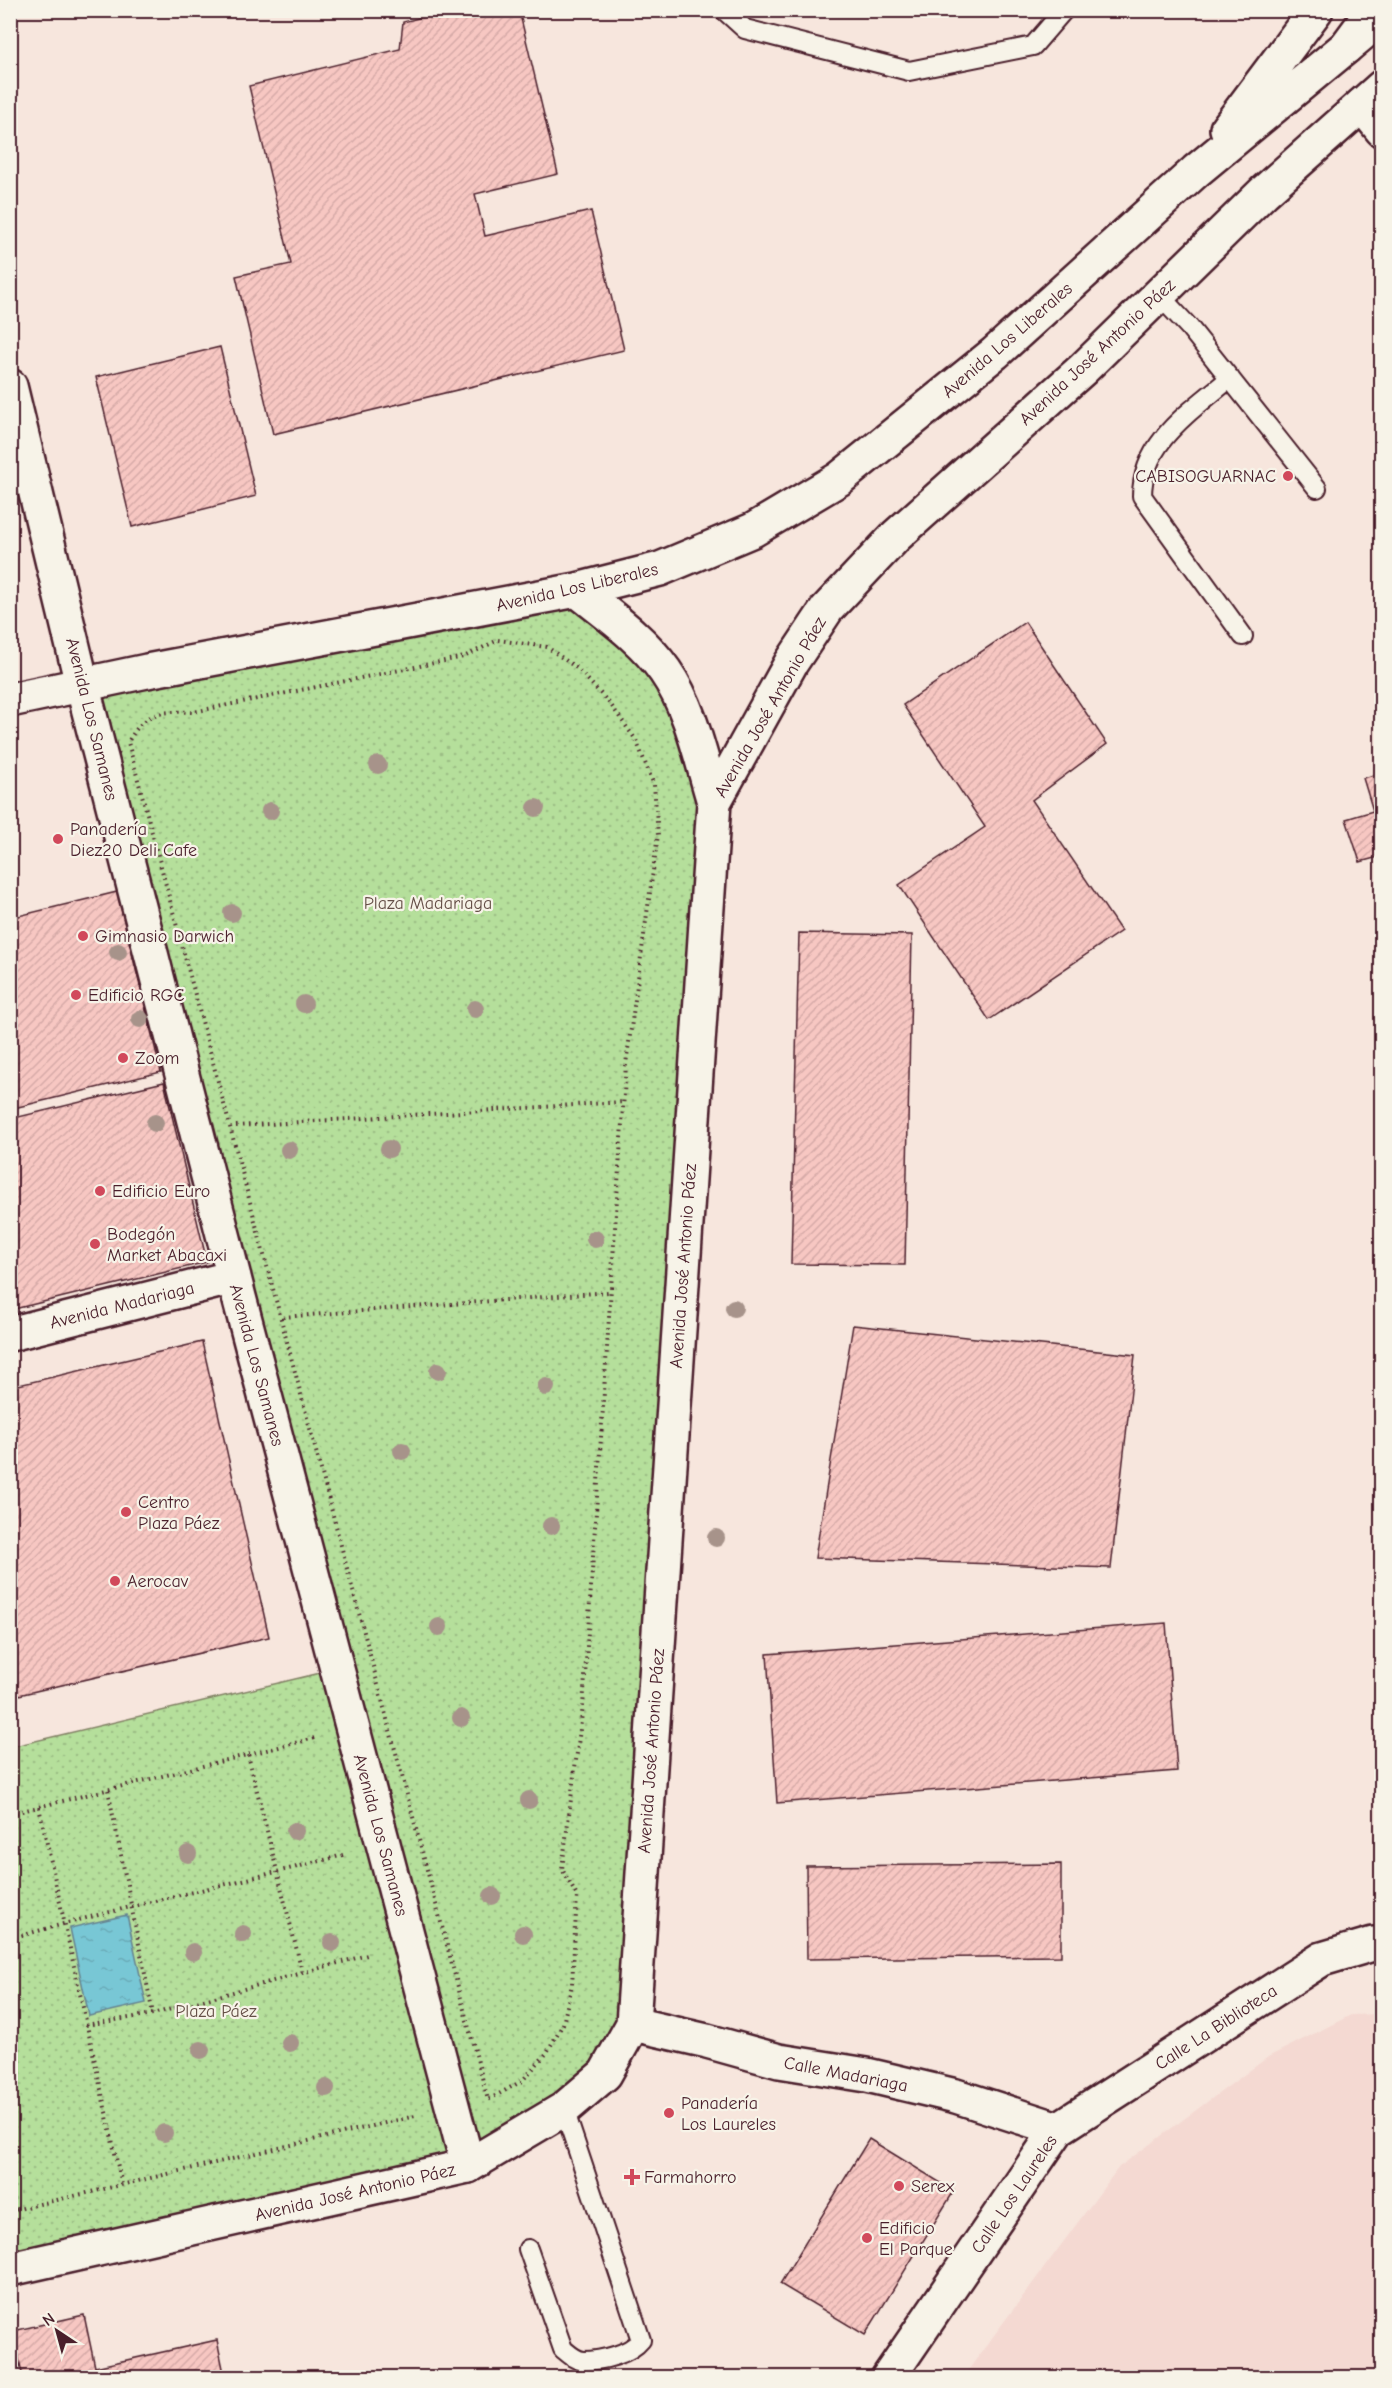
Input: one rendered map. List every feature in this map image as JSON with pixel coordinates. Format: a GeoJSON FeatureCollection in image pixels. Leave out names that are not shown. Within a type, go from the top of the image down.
{"type":"FeatureCollection","features":[{"type":"Feature","properties":{"kind":"main road","name":"Avenida Los Liberales"},"geometry":{"type":"LineString","coordinates":[[1196,171],[1316,10]]}},
{"type":"Feature","properties":{"kind":"main road"},"geometry":{"type":"LineString","coordinates":[[1346,47],[1373,10]]}},
{"type":"Feature","properties":{"kind":"main road"},"geometry":{"type":"LineString","coordinates":[[1346,47],[1382,17]]}},
{"type":"Feature","properties":{"kind":"main road","name":"Avenida Los Liberales"},"geometry":{"type":"LineString","coordinates":[[10,700],[82,684],[576,590],[660,569],[753,530],[839,479],[995,353],[1196,171],[1346,47]]}},
{"type":"Feature","properties":{"kind":"main road","name":"Avenida José Antonio Páez"},"geometry":{"type":"LineString","coordinates":[[10,2269],[468,2166],[564,2109],[604,2074],[633,2024],[714,802],[791,663],[827,609],[896,536],[1083,369],[1264,192],[1375,107]]}},
{"type":"Feature","properties":{"kind":"main road","name":"Avenida Los Samanes"},"geometry":{"type":"LineString","coordinates":[[10,386],[82,684],[234,1277],[468,2166]]}},
{"type":"Feature","properties":{"kind":"main road"},"geometry":{"type":"LineString","coordinates":[[576,590],[634,635],[666,672],[687,717],[714,802]]}},
{"type":"Feature","properties":{"kind":"main road","name":"Avenida Madariaga"},"geometry":{"type":"LineString","coordinates":[[10,1334],[234,1277]]}},
{"type":"Feature","properties":{"kind":"main road","name":"Calle La Biblioteca"},"geometry":{"type":"LineString","coordinates":[[1058,2129],[1322,1959],[1373,1944],[1382,1945]]}},
{"type":"Feature","properties":{"kind":"main road","name":"Calle Madariaga"},"geometry":{"type":"LineString","coordinates":[[633,2024],[778,2061],[867,2075],[956,2097],[1058,2129]]}},
{"type":"Feature","properties":{"kind":"main road","name":"Calle Los Laureles"},"geometry":{"type":"LineString","coordinates":[[888,2378],[1058,2129]]}},
{"type":"Feature","properties":{"kind":"lane"},"geometry":{"type":"LineString","coordinates":[[724,10],[745,29],[909,71],[1033,46],[1064,10]]}},
{"type":"Feature","properties":{"kind":"lane"},"geometry":{"type":"LineString","coordinates":[[1159,295],[1189,327],[1317,488]]}},
{"type":"Feature","properties":{"kind":"lane"},"geometry":{"type":"LineString","coordinates":[[1230,378],[1173,427],[1153,450],[1142,476],[1142,496],[1243,636]]}},
{"type":"Feature","properties":{"kind":"lane"},"geometry":{"type":"LineString","coordinates":[[528,2249],[563,2349],[573,2358],[584,2361],[626,2352],[642,2340],[564,2109]]}},
{"type":"Feature","properties":{"kind":"path"},"geometry":{"type":"LineString","coordinates":[[498,640],[547,647],[578,669],[611,705],[636,740],[654,785],[658,835],[626,1064],[582,1706],[562,1869],[577,1896],[572,1984],[562,2024],[546,2054],[522,2081],[488,2100],[230,1126],[128,742],[139,723],[162,711],[193,712],[464,657],[498,640]]}},
{"type":"Feature","properties":{"kind":"path"},"geometry":{"type":"LineString","coordinates":[[230,1126],[623,1102]]}},
{"type":"Feature","properties":{"kind":"path"},"geometry":{"type":"LineString","coordinates":[[280,1317],[609,1292]]}},
{"type":"Feature","properties":{"kind":"path"},"geometry":{"type":"LineString","coordinates":[[10,1814],[324,1736]]}},
{"type":"Feature","properties":{"kind":"path"},"geometry":{"type":"LineString","coordinates":[[248,1755],[302,1971]]}},
{"type":"Feature","properties":{"kind":"path"},"geometry":{"type":"LineString","coordinates":[[108,1790],[153,2014]]}},
{"type":"Feature","properties":{"kind":"path"},"geometry":{"type":"LineString","coordinates":[[39,1807],[122,2186]]}},
{"type":"Feature","properties":{"kind":"path"},"geometry":{"type":"LineString","coordinates":[[10,1939],[132,1905],[277,1873],[354,1852]]}},
{"type":"Feature","properties":{"kind":"path"},"geometry":{"type":"LineString","coordinates":[[86,2025],[153,2014],[302,1971],[380,1952]]}},
{"type":"Feature","properties":{"kind":"path"},"geometry":{"type":"LineString","coordinates":[[10,2211],[423,2114]]}},
{"type":"Feature","properties":{"kind":"shaded area"},"geometry":{"type":"Polygon","coordinates":[[[1381,2014],[1381,2377],[963,2377],[1119,2167],[1268,2057],[1351,2015],[1381,2014]]]}},
{"type":"Feature","properties":{"kind":"green space","name":"Plaza Madariaga"},"geometry":{"type":"Polygon","coordinates":[[[577,590],[666,672],[714,802],[633,2024],[604,2074],[468,2166],[11,2269],[10,1747],[337,1669],[82,684],[577,590]]]}},
{"type":"Feature","properties":{"kind":"water"},"geometry":{"type":"Polygon","coordinates":[[[127,1915],[146,2003],[89,2016],[70,1928],[127,1915]]]}},
{"type":"Feature","properties":{"kind":"building"},"geometry":{"type":"Polygon","coordinates":[[[449,10],[519,10],[558,174],[475,194],[485,236],[591,211],[624,350],[273,434],[236,276],[291,264],[249,86],[400,49],[403,22],[449,10]]]}},
{"type":"Feature","properties":{"kind":"building"},"geometry":{"type":"Polygon","coordinates":[[[220,347],[256,496],[132,527],[96,377],[220,347]]]}},
{"type":"Feature","properties":{"kind":"building"},"geometry":{"type":"Polygon","coordinates":[[[1025,622],[1107,744],[1032,800],[1121,931],[989,1020],[899,885],[985,827],[903,705],[1025,622]]]}},
{"type":"Feature","properties":{"kind":"building"},"geometry":{"type":"Polygon","coordinates":[[[1382,773],[1382,856],[1360,862],[1346,819],[1373,811],[1363,778],[1382,773]]]}},
{"type":"Feature","properties":{"kind":"building","name":"Edificio RGC"},"geometry":{"type":"Polygon","coordinates":[[[117,892],[161,1072],[10,1109],[10,918],[117,892]]]}},
{"type":"Feature","properties":{"kind":"building"},"geometry":{"type":"Polygon","coordinates":[[[799,933],[912,935],[905,1265],[791,1264],[799,933]]]}},
{"type":"Feature","properties":{"kind":"building","name":"Edificio Euro"},"geometry":{"type":"Polygon","coordinates":[[[164,1082],[207,1262],[10,1310],[10,1119],[164,1082]]]}},
{"type":"Feature","properties":{"kind":"building"},"geometry":{"type":"Polygon","coordinates":[[[853,1325],[1135,1355],[1111,1568],[815,1558],[853,1325]]]}},
{"type":"Feature","properties":{"kind":"building","name":"Centro Plaza Páez"},"geometry":{"type":"Polygon","coordinates":[[[202,1342],[269,1637],[10,1697],[10,1387],[202,1342]]]}},
{"type":"Feature","properties":{"kind":"building"},"geometry":{"type":"Polygon","coordinates":[[[1166,1623],[1177,1771],[777,1803],[767,1654],[1166,1623]]]}},
{"type":"Feature","properties":{"kind":"building"},"geometry":{"type":"Polygon","coordinates":[[[1061,1864],[1061,1956],[807,1959],[806,1866],[1061,1864]]]}},
{"type":"Feature","properties":{"kind":"building","name":"Edificio El Parque"},"geometry":{"type":"Polygon","coordinates":[[[869,2139],[954,2191],[865,2335],[780,2284],[869,2139]]]}},
{"type":"Feature","properties":{"kind":"building"},"geometry":{"type":"Polygon","coordinates":[[[84,2315],[95,2367],[217,2340],[225,2378],[23,2378],[13,2331],[84,2315]]]}},
{"type":"Feature","properties":{"kind":"place","name":"CABISOGUARNAC"},"geometry":{"type":"Point","coordinates":[1288,476]}},
{"type":"Feature","properties":{"kind":"place","name":"Panadería Diez20 Deli Cafe"},"geometry":{"type":"Point","coordinates":[58,839]}},
{"type":"Feature","properties":{"kind":"place","name":"Gimnasio Darwich"},"geometry":{"type":"Point","coordinates":[83,936]}},
{"type":"Feature","properties":{"kind":"place","name":"Edificio RGC"},"geometry":{"type":"Point","coordinates":[76,995]}},
{"type":"Feature","properties":{"kind":"place","name":"Zoom"},"geometry":{"type":"Point","coordinates":[123,1058]}},
{"type":"Feature","properties":{"kind":"place","name":"Edificio Euro"},"geometry":{"type":"Point","coordinates":[100,1191]}},
{"type":"Feature","properties":{"kind":"place","name":"Bodegón Market Abacaxi"},"geometry":{"type":"Point","coordinates":[95,1244]}},
{"type":"Feature","properties":{"kind":"place","name":"Centro Plaza Páez"},"geometry":{"type":"Point","coordinates":[126,1512]}},
{"type":"Feature","properties":{"kind":"place","name":"Aerocav"},"geometry":{"type":"Point","coordinates":[115,1581]}},
{"type":"Feature","properties":{"kind":"place","name":"Panadería Los Laureles"},"geometry":{"type":"Point","coordinates":[669,2113]}},
{"type":"Feature","properties":{"kind":"place","name":"Farmahorro"},"geometry":{"type":"Point","coordinates":[632,2177]}},
{"type":"Feature","properties":{"kind":"place","name":"Serex"},"geometry":{"type":"Point","coordinates":[899,2186]}},
{"type":"Feature","properties":{"kind":"place","name":"Edificio El Parque"},"geometry":{"type":"Point","coordinates":[867,2238]}},
{"type":"Feature","properties":{"kind":"park label","name":"Plaza Páez"},"geometry":{"type":"Point","coordinates":[216,2011]}}]}
